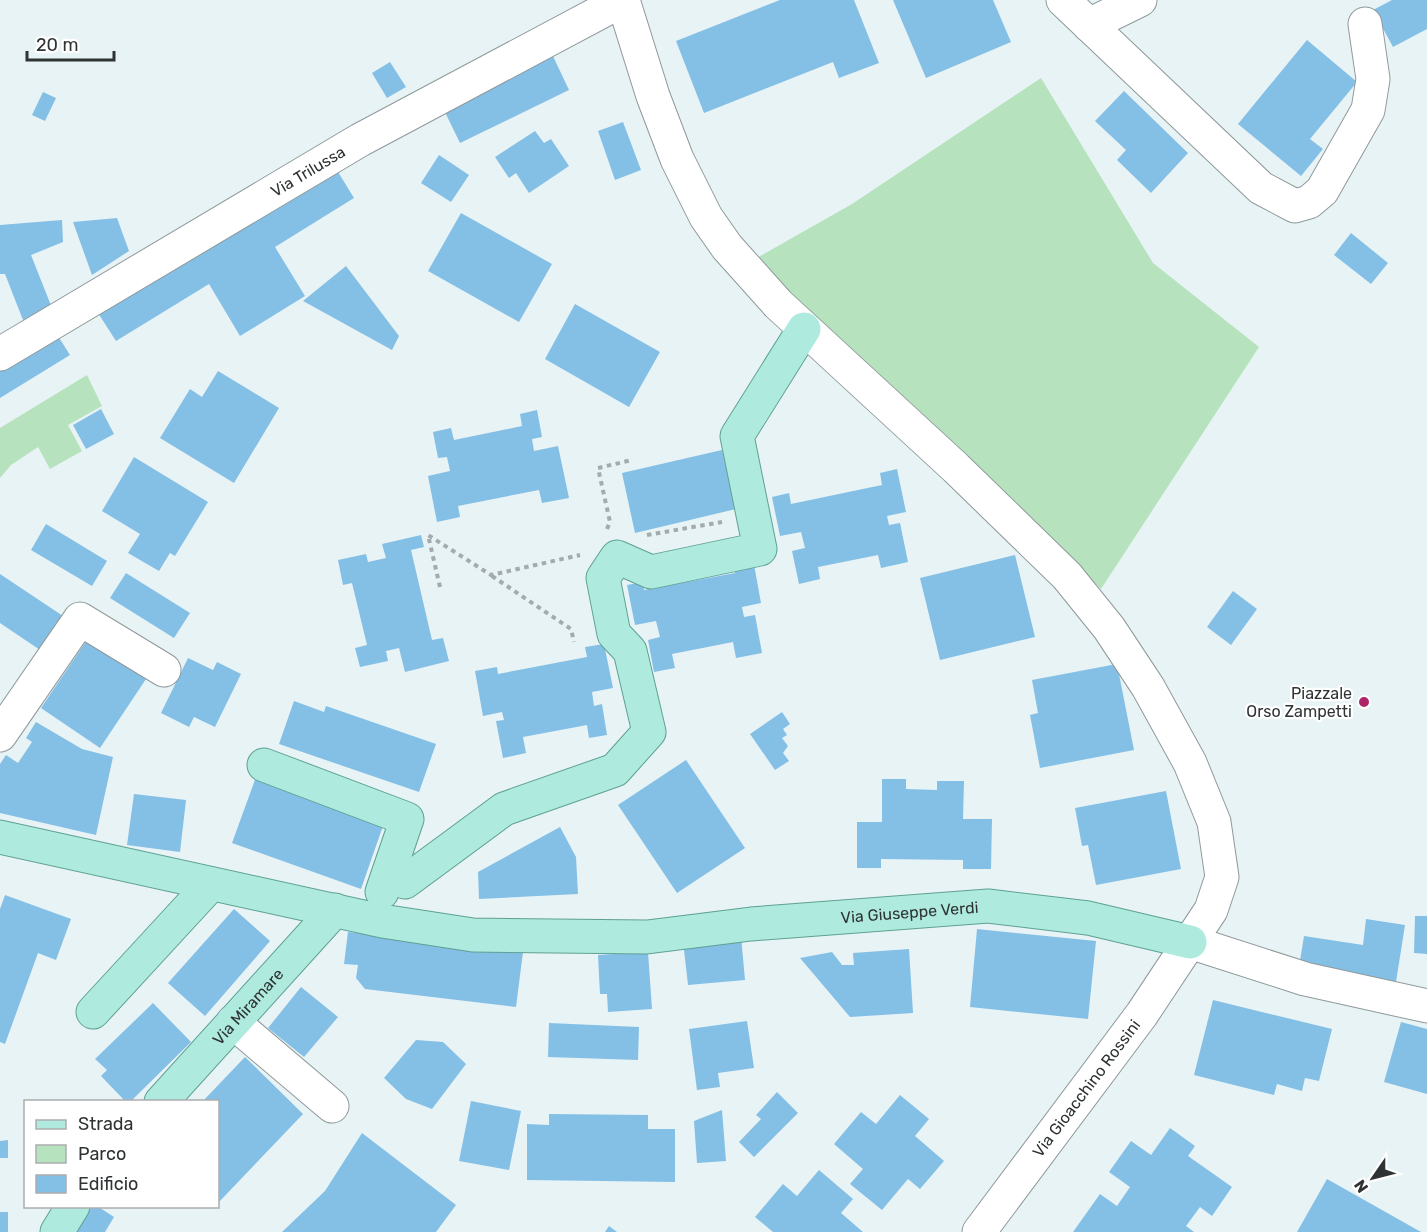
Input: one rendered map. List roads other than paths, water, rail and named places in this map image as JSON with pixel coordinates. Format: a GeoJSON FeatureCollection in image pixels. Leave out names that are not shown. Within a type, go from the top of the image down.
{"type":"FeatureCollection","features":[{"type":"Feature","properties":{"kind":"main road"},"geometry":{"type":"LineString","coordinates":[[390,898],[504,809],[615,770],[649,732],[630,651],[614,634],[603,578],[617,557],[651,572],[760,549],[736,436],[804,328]]}},
{"type":"Feature","properties":{"kind":"main road"},"geometry":{"type":"LineString","coordinates":[[264,765],[407,819],[390,898]]}},
{"type":"Feature","properties":{"kind":"main road","name":"Via Giuseppe Verdi"},"geometry":{"type":"LineString","coordinates":[[0,837],[334,910],[390,898],[473,935],[647,937],[751,924],[988,906],[1088,918],[1190,942]]}},
{"type":"Feature","properties":{"kind":"main road"},"geometry":{"type":"LineString","coordinates":[[93,1012],[210,884]]}},
{"type":"Feature","properties":{"kind":"main road","name":"Via Miramare"},"geometry":{"type":"LineString","coordinates":[[162,1100],[334,910]]}},
{"type":"Feature","properties":{"kind":"main road"},"geometry":{"type":"LineString","coordinates":[[57,1232],[72,1208]]}},
{"type":"Feature","properties":{"kind":"street","name":"Via Gioacchino Rossini"},"geometry":{"type":"LineString","coordinates":[[623,0],[653,96],[690,189],[727,247],[764,289],[804,328],[956,468],[1059,568],[1109,628],[1148,687],[1190,763],[1207,802],[1218,840],[1222,877],[1211,910],[1142,1014],[979,1232]]}},
{"type":"Feature","properties":{"kind":"street","name":"Via Trilussa"},"geometry":{"type":"LineString","coordinates":[[0,354],[360,140],[623,0]]}},
{"type":"Feature","properties":{"kind":"street"},"geometry":{"type":"LineString","coordinates":[[1063,0],[1261,188],[1295,206],[1309,202],[1322,191],[1368,110],[1373,79],[1365,24]]}},
{"type":"Feature","properties":{"kind":"street"},"geometry":{"type":"LineString","coordinates":[[1089,25],[1140,0]]}},
{"type":"Feature","properties":{"kind":"street"},"geometry":{"type":"LineString","coordinates":[[0,735],[80,619],[164,670]]}},
{"type":"Feature","properties":{"kind":"street","name":"Via Giuseppe Verdi"},"geometry":{"type":"LineString","coordinates":[[1190,942],[1305,979],[1427,1006]]}},
{"type":"Feature","properties":{"kind":"street"},"geometry":{"type":"LineString","coordinates":[[233,1022],[332,1106]]}},
{"type":"Feature","properties":{"kind":"place","name":"Piazzale Orso Zampetti"},"geometry":{"type":"Point","coordinates":[1364,702]}}]}
